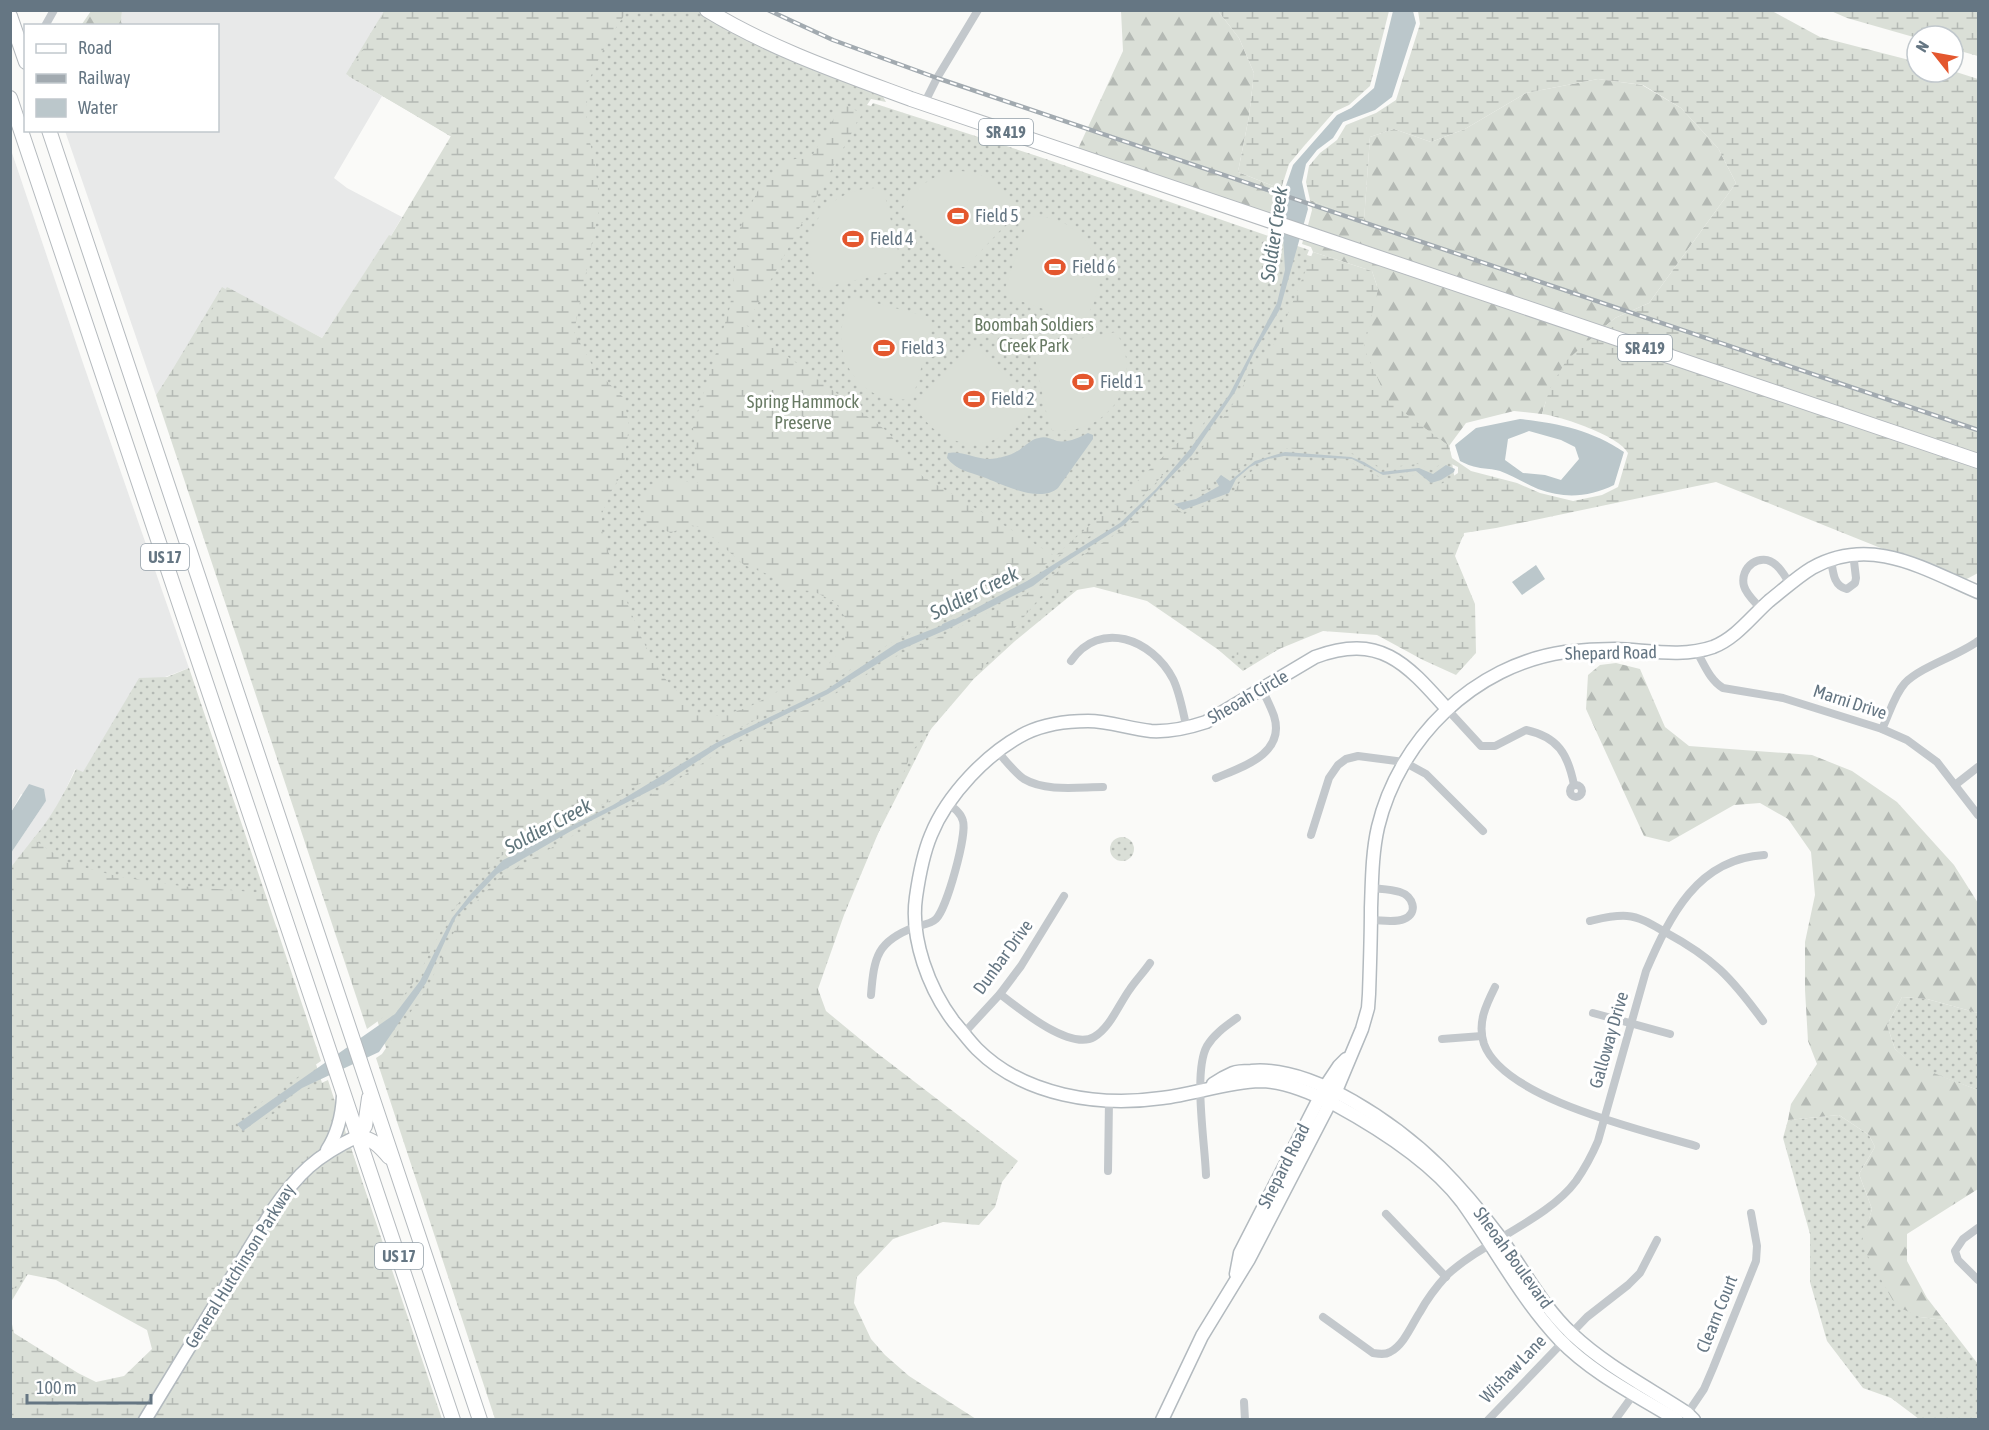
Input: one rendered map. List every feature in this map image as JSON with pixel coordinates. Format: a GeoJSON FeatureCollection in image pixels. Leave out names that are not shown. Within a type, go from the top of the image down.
{"type":"FeatureCollection","features":[{"type":"Feature","properties":{"kind":"main road","name":"SR 419"},"geometry":{"type":"LineString","coordinates":[[706,10],[758,39],[788,52],[924,104],[1978,461]]}},
{"type":"Feature","properties":{"kind":"main road"},"geometry":{"type":"LineString","coordinates":[[10,16],[24,57]]}},
{"type":"Feature","properties":{"kind":"main road","name":"US 17"},"geometry":{"type":"LineString","coordinates":[[10,98],[453,1419]]}},
{"type":"Feature","properties":{"kind":"main road"},"geometry":{"type":"LineString","coordinates":[[29,152],[51,137]]}},
{"type":"Feature","properties":{"kind":"main road","name":"US 17"},"geometry":{"type":"LineString","coordinates":[[51,137],[480,1419]]}},
{"type":"Feature","properties":{"kind":"main road"},"geometry":{"type":"LineString","coordinates":[[369,1091],[365,1126],[358,1136],[370,1138],[379,1144],[394,1163]]}},
{"type":"Feature","properties":{"kind":"street"},"geometry":{"type":"LineString","coordinates":[[46,24],[54,10]]}},
{"type":"Feature","properties":{"kind":"street"},"geometry":{"type":"LineString","coordinates":[[924,104],[978,10]]}},
{"type":"Feature","properties":{"kind":"street"},"geometry":{"type":"LineString","coordinates":[[1831,560],[1836,581],[1839,586],[1847,589],[1855,583],[1857,578],[1853,553]]}},
{"type":"Feature","properties":{"kind":"street","name":"Shepard Road"},"geometry":{"type":"LineString","coordinates":[[1162,1419],[1202,1336],[1249,1259],[1339,1066],[1349,1056],[1362,1029],[1368,1008],[1372,888],[1378,828],[1392,786],[1404,762],[1425,732],[1447,709],[1476,686],[1501,672],[1557,654],[1613,649],[1674,653],[1697,652],[1717,645],[1733,636],[1790,584],[1812,569],[1853,553],[1872,553],[1894,557],[1978,592]]}},
{"type":"Feature","properties":{"kind":"street"},"geometry":{"type":"LineString","coordinates":[[1761,609],[1744,589],[1745,570],[1752,562],[1761,559],[1776,565],[1790,584]]}},
{"type":"Feature","properties":{"kind":"street"},"geometry":{"type":"LineString","coordinates":[[1071,661],[1084,645],[1098,638],[1110,637],[1141,645],[1166,667],[1174,681],[1186,729]]}},
{"type":"Feature","properties":{"kind":"street"},"geometry":{"type":"LineString","coordinates":[[1882,729],[1905,683],[1917,674],[1978,642]]}},
{"type":"Feature","properties":{"kind":"street","name":"Sheoah Circle"},"geometry":{"type":"LineString","coordinates":[[1327,1094],[1263,1081],[1161,1098],[1109,1100],[1071,1096],[1045,1090],[1028,1083],[991,1060],[977,1049],[946,1011],[925,971],[915,927],[915,904],[917,885],[930,837],[948,804],[969,778],[998,752],[1024,734],[1045,726],[1092,721],[1149,730],[1186,729],[1206,722],[1315,657],[1333,650],[1357,647],[1375,651],[1406,666],[1447,709]]}},
{"type":"Feature","properties":{"kind":"street","name":"Marni Drive"},"geometry":{"type":"LineString","coordinates":[[1697,652],[1709,675],[1723,688],[1783,698],[1882,729],[1907,740],[1936,762],[1978,815]]}},
{"type":"Feature","properties":{"kind":"street"},"geometry":{"type":"LineString","coordinates":[[1215,778],[1255,761],[1271,746],[1276,726],[1262,689]]}},
{"type":"Feature","properties":{"kind":"street"},"geometry":{"type":"LineString","coordinates":[[1447,709],[1481,746],[1495,746],[1526,730],[1538,733],[1552,741],[1564,751],[1574,785]]}},
{"type":"Feature","properties":{"kind":"street"},"geometry":{"type":"LineString","coordinates":[[998,752],[1024,779],[1036,784],[1058,787],[1103,787]]}},
{"type":"Feature","properties":{"kind":"street"},"geometry":{"type":"LineString","coordinates":[[1311,835],[1329,778],[1338,765],[1346,759],[1358,756],[1404,762],[1426,774],[1483,831]]}},
{"type":"Feature","properties":{"kind":"street"},"geometry":{"type":"LineString","coordinates":[[1955,785],[1978,767]]}},
{"type":"Feature","properties":{"kind":"street"},"geometry":{"type":"LineString","coordinates":[[871,995],[874,966],[886,943],[893,936],[932,922],[937,918],[954,877],[964,825],[961,814],[948,804]]}},
{"type":"Feature","properties":{"kind":"street","name":"Galloway Drive"},"geometry":{"type":"LineString","coordinates":[[1323,1317],[1373,1353],[1390,1353],[1398,1347],[1420,1310],[1446,1277],[1495,1240],[1545,1210],[1575,1182],[1590,1159],[1604,1118],[1646,971],[1684,899],[1698,882],[1713,870],[1748,856],[1764,855]]}},
{"type":"Feature","properties":{"kind":"street"},"geometry":{"type":"LineString","coordinates":[[1371,920],[1406,919],[1413,906],[1412,900],[1407,895],[1372,888]]}},
{"type":"Feature","properties":{"kind":"street","name":"Dunbar Drive"},"geometry":{"type":"LineString","coordinates":[[964,1033],[1022,966],[1064,896]]}},
{"type":"Feature","properties":{"kind":"street"},"geometry":{"type":"LineString","coordinates":[[1590,921],[1612,916],[1629,916],[1643,920],[1665,932],[1707,957],[1723,971],[1739,988],[1763,1021]]}},
{"type":"Feature","properties":{"kind":"street"},"geometry":{"type":"LineString","coordinates":[[1000,994],[1045,1027],[1075,1038],[1088,1040],[1103,1029],[1150,963]]}},
{"type":"Feature","properties":{"kind":"street"},"geometry":{"type":"LineString","coordinates":[[1495,987],[1483,1014],[1482,1036],[1485,1046],[1503,1069],[1534,1091],[1573,1108],[1696,1146]]}},
{"type":"Feature","properties":{"kind":"street"},"geometry":{"type":"LineString","coordinates":[[1593,1013],[1670,1034]]}},
{"type":"Feature","properties":{"kind":"street"},"geometry":{"type":"LineString","coordinates":[[1206,1175],[1201,1090],[1202,1062],[1206,1048],[1214,1036],[1237,1018]]}},
{"type":"Feature","properties":{"kind":"street"},"geometry":{"type":"LineString","coordinates":[[1442,1039],[1482,1036]]}},
{"type":"Feature","properties":{"kind":"street"},"geometry":{"type":"LineString","coordinates":[[324,1154],[341,1117],[342,1085]]}},
{"type":"Feature","properties":{"kind":"street","name":"Sheoah Boulevard"},"geometry":{"type":"LineString","coordinates":[[1327,1094],[1408,1150],[1460,1199],[1495,1240],[1533,1309],[1567,1338],[1598,1371],[1638,1388],[1685,1418]]}},
{"type":"Feature","properties":{"kind":"street"},"geometry":{"type":"LineString","coordinates":[[1108,1171],[1109,1100]]}},
{"type":"Feature","properties":{"kind":"street","name":"General Hutchinson Parkway"},"geometry":{"type":"LineString","coordinates":[[145,1419],[272,1211],[291,1184],[324,1154],[358,1136]]}},
{"type":"Feature","properties":{"kind":"street","name":"Clearn Court"},"geometry":{"type":"LineString","coordinates":[[1685,1418],[1704,1389],[1756,1261],[1757,1246],[1751,1213]]}},
{"type":"Feature","properties":{"kind":"street"},"geometry":{"type":"LineString","coordinates":[[1386,1214],[1446,1277]]}},
{"type":"Feature","properties":{"kind":"street"},"geometry":{"type":"LineString","coordinates":[[1978,1228],[1962,1239],[1954,1251],[1958,1260],[1978,1280]]}},
{"type":"Feature","properties":{"kind":"street","name":"Wishaw Lane"},"geometry":{"type":"LineString","coordinates":[[1488,1419],[1567,1338],[1640,1273],[1657,1240]]}},
{"type":"Feature","properties":{"kind":"street"},"geometry":{"type":"LineString","coordinates":[[1615,1419],[1638,1388]]}},
{"type":"Feature","properties":{"kind":"street"},"geometry":{"type":"LineString","coordinates":[[1244,1402],[1245,1419]]}},
{"type":"Feature","properties":{"kind":"shaded area"},"geometry":{"type":"Polygon","coordinates":[[[122,11],[385,11],[348,76],[382,96],[334,178],[347,188],[402,217],[391,236],[322,338],[227,288],[156,395],[65,132],[219,132],[219,24],[122,24],[122,11]]]}},
{"type":"Feature","properties":{"kind":"shaded area"},"geometry":{"type":"Polygon","coordinates":[[[10,147],[189,668],[133,689],[83,773],[75,769],[54,815],[11,867],[11,853],[46,801],[21,794],[11,812],[10,147]]]}},
{"type":"Feature","properties":{"kind":"green space"},"geometry":{"type":"Polygon","coordinates":[[[628,10],[609,38],[588,82],[586,124],[600,204],[574,332],[595,370],[624,398],[629,426],[623,472],[603,511],[601,528],[615,572],[642,639],[659,672],[697,713],[718,716],[747,708],[829,664],[845,644],[846,619],[835,602],[813,591],[793,590],[767,574],[744,565],[701,527],[688,525],[671,533],[643,521],[639,504],[650,485],[667,480],[698,483],[693,428],[730,307],[740,228],[759,188],[790,160],[812,156],[843,103],[862,114],[746,325],[888,432],[922,476],[1055,556],[1215,407],[1187,447],[1153,486],[1117,519],[1024,578],[946,619],[895,640],[824,687],[714,740],[610,801],[501,856],[467,892],[449,916],[416,979],[392,1011],[367,1029],[156,395],[227,287],[322,338],[389,235],[391,236],[451,136],[348,76],[385,11],[628,10]]]}},
{"type":"Feature","properties":{"kind":"green space","name":"Spring Hammock Preserve"},"geometry":{"type":"Polygon","coordinates":[[[698,10],[714,20],[881,93],[886,102],[871,99],[867,105],[871,106],[873,103],[1037,156],[1309,250],[1307,255],[1325,261],[1667,428],[1438,377],[1464,536],[1243,671],[1148,589],[1082,586],[1015,641],[941,709],[791,1005],[502,1420],[360,965],[162,387],[222,287],[438,415],[564,204],[346,74],[384,11],[698,10]]]}},
{"type":"Feature","properties":{"kind":"green space"},"geometry":{"type":"Polygon","coordinates":[[[91,11],[122,11],[122,24],[82,24],[91,11]]]}},
{"type":"Feature","properties":{"kind":"green space"},"geometry":{"type":"Polygon","coordinates":[[[1121,11],[1218,11],[1239,38],[1254,73],[1249,116],[1238,172],[1281,189],[1277,198],[1278,219],[1077,151],[1123,51],[1121,11]]]}},
{"type":"Feature","properties":{"kind":"green space"},"geometry":{"type":"Polygon","coordinates":[[[1218,11],[1389,11],[1370,86],[1349,105],[1334,112],[1304,146],[1289,164],[1281,189],[1238,172],[1249,116],[1254,73],[1239,38],[1218,11]]]}},
{"type":"Feature","properties":{"kind":"green space"},"geometry":{"type":"Polygon","coordinates":[[[1418,11],[1772,11],[1820,37],[1905,59],[1905,84],[1965,84],[1965,75],[1978,79],[1978,456],[1602,329],[1615,318],[1649,303],[1736,183],[1718,148],[1681,108],[1643,85],[1598,79],[1526,93],[1465,129],[1431,142],[1394,129],[1370,137],[1364,221],[1310,200],[1306,182],[1309,166],[1320,153],[1337,140],[1346,125],[1376,113],[1396,100],[1420,24],[1418,11]]]}},
{"type":"Feature","properties":{"kind":"green space"},"geometry":{"type":"Polygon","coordinates":[[[1831,11],[1978,11],[1978,56],[1965,52],[1965,24],[1905,24],[1905,35],[1847,18],[1831,11]]]}},
{"type":"Feature","properties":{"kind":"green space"},"geometry":{"type":"Polygon","coordinates":[[[1598,79],[1642,85],[1681,108],[1718,148],[1736,183],[1649,303],[1615,318],[1602,329],[1307,229],[1312,210],[1310,200],[1364,220],[1370,137],[1394,129],[1431,142],[1465,129],[1526,93],[1598,79]]]}},
{"type":"Feature","properties":{"kind":"green space","name":"Field 5"},"geometry":{"type":"Polygon","coordinates":[[[959,171],[986,177],[1007,193],[1018,208],[1010,220],[966,267],[957,267],[901,212],[911,196],[924,184],[940,175],[959,171]]]}},
{"type":"Feature","properties":{"kind":"green space","name":"Field 4"},"geometry":{"type":"Polygon","coordinates":[[[881,188],[901,263],[896,271],[821,288],[813,269],[810,251],[812,234],[818,218],[843,196],[861,190],[881,188]]]}},
{"type":"Feature","properties":{"kind":"green space","name":"Field 6"},"geometry":{"type":"Polygon","coordinates":[[[1031,216],[1051,219],[1069,226],[1092,250],[1097,266],[1098,284],[1094,302],[1084,320],[1070,318],[1009,297],[1005,289],[1031,216]]]}},
{"type":"Feature","properties":{"kind":"green space"},"geometry":{"type":"Polygon","coordinates":[[[1304,237],[1595,335],[1550,388],[1542,414],[1514,411],[1466,423],[1449,446],[1387,400],[1364,348],[1378,289],[1372,271],[1313,252],[1311,247],[1302,244],[1304,237]]]}},
{"type":"Feature","properties":{"kind":"green space"},"geometry":{"type":"Polygon","coordinates":[[[1313,252],[1372,271],[1378,289],[1364,348],[1387,400],[1449,446],[1452,458],[1471,471],[1573,501],[1602,495],[1618,487],[1628,453],[1614,440],[1602,434],[1575,423],[1542,414],[1550,388],[1566,361],[1595,335],[1978,465],[1978,573],[1963,581],[1716,482],[1464,533],[1455,556],[1475,604],[1476,653],[1456,675],[1377,635],[1323,631],[1267,654],[1226,655],[1147,601],[1094,587],[1041,596],[913,750],[844,915],[818,989],[826,1011],[1018,1161],[1002,1182],[995,1207],[979,1225],[943,1222],[893,1239],[857,1277],[854,1303],[871,1339],[909,1376],[976,1419],[495,1419],[376,1058],[382,1054],[429,985],[460,919],[500,877],[574,835],[665,788],[721,751],[830,697],[902,653],[950,632],[1035,589],[1127,527],[1196,457],[1239,395],[1251,368],[1277,341],[1313,252]],[[1285,448],[1253,457],[1230,477],[1219,472],[1212,480],[1214,485],[1203,491],[1177,498],[1170,504],[1184,514],[1232,495],[1240,482],[1253,470],[1285,460],[1352,463],[1383,479],[1415,475],[1432,487],[1458,473],[1458,467],[1445,461],[1432,470],[1418,464],[1381,468],[1351,453],[1285,448]]]}},
{"type":"Feature","properties":{"kind":"green space","name":"Field 3"},"geometry":{"type":"Polygon","coordinates":[[[853,297],[929,317],[933,325],[916,387],[910,399],[889,398],[872,392],[858,382],[848,368],[841,333],[845,315],[853,297]]]}},
{"type":"Feature","properties":{"kind":"green space","name":"Field 1"},"geometry":{"type":"Polygon","coordinates":[[[1116,332],[1124,351],[1127,369],[1124,386],[1116,402],[1105,415],[1090,425],[1072,430],[1052,430],[1034,353],[1039,346],[1116,332]]]}},
{"type":"Feature","properties":{"kind":"green space","name":"Field 2"},"geometry":{"type":"Polygon","coordinates":[[[978,348],[1032,404],[1021,421],[1006,434],[990,441],[974,443],[957,441],[941,434],[926,422],[915,405],[925,392],[969,349],[978,348]]]}},
{"type":"Feature","properties":{"kind":"green space"},"geometry":{"type":"Polygon","coordinates":[[[1616,663],[1640,669],[1665,727],[1689,746],[1812,755],[1852,771],[1897,802],[1954,865],[1978,903],[1978,1013],[1927,999],[1902,997],[1887,1025],[1895,1049],[1915,1066],[1978,1090],[1978,1189],[1907,1234],[1907,1261],[1927,1298],[1944,1320],[1920,1317],[1896,1306],[1861,1244],[1872,1209],[1859,1174],[1875,1147],[1869,1135],[1839,1115],[1788,1120],[1791,1104],[1817,1064],[1808,1041],[1805,990],[1805,942],[1815,895],[1811,852],[1788,819],[1760,803],[1734,805],[1669,842],[1644,836],[1586,709],[1588,675],[1600,665],[1616,663]]]}},
{"type":"Feature","properties":{"kind":"green space"},"geometry":{"type":"Polygon","coordinates":[[[189,668],[265,893],[261,893],[324,1089],[342,1121],[439,1419],[11,1419],[134,1408],[180,1332],[41,1252],[11,1302],[11,879],[33,839],[57,806],[76,769],[83,772],[139,678],[167,677],[189,668]]]}},
{"type":"Feature","properties":{"kind":"green space"},"geometry":{"type":"Polygon","coordinates":[[[1122,837],[1127,838],[1133,844],[1133,854],[1127,860],[1122,861],[1117,860],[1111,854],[1110,849],[1111,844],[1117,838],[1122,837]]]}},
{"type":"Feature","properties":{"kind":"green space"},"geometry":{"type":"Polygon","coordinates":[[[33,839],[68,863],[120,877],[181,886],[265,893],[321,1061],[234,1121],[233,1124],[241,1134],[245,1135],[304,1091],[328,1080],[337,1108],[337,1116],[327,1141],[321,1150],[287,1180],[268,1208],[140,1419],[11,1419],[10,1315],[14,1333],[96,1382],[124,1376],[152,1349],[147,1330],[56,1280],[26,1274],[11,1292],[11,867],[33,839]]]}},
{"type":"Feature","properties":{"kind":"green space"},"geometry":{"type":"Polygon","coordinates":[[[1902,997],[1927,999],[1978,1013],[1978,1090],[1915,1067],[1895,1049],[1887,1025],[1902,997]]]}},
{"type":"Feature","properties":{"kind":"green space"},"geometry":{"type":"Polygon","coordinates":[[[1839,1115],[1869,1135],[1875,1147],[1859,1174],[1872,1209],[1862,1244],[1920,1317],[1944,1320],[1978,1364],[1978,1419],[1919,1419],[1891,1398],[1863,1388],[1827,1341],[1810,1282],[1810,1234],[1783,1138],[1788,1120],[1839,1115]]]}},
{"type":"Feature","properties":{"kind":"green space"},"geometry":{"type":"Polygon","coordinates":[[[350,1145],[442,1419],[151,1420],[294,1187],[312,1170],[350,1145]]]}},
{"type":"Feature","properties":{"kind":"water"},"geometry":{"type":"Polygon","coordinates":[[[1393,11],[1413,11],[1416,23],[1392,97],[1375,110],[1343,122],[1333,138],[1317,150],[1306,164],[1302,182],[1308,209],[1280,309],[1254,353],[1235,392],[1192,455],[1124,525],[1058,567],[1033,586],[948,629],[900,650],[828,694],[719,747],[663,784],[571,831],[497,874],[456,917],[426,983],[379,1052],[302,1088],[243,1131],[237,1124],[395,1014],[420,981],[452,918],[503,860],[613,805],[716,743],[826,690],[897,643],[948,623],[1027,581],[1120,523],[1156,489],[1190,449],[1229,395],[1277,303],[1285,270],[1281,200],[1293,165],[1337,115],[1351,108],[1374,88],[1393,11]]]}},
{"type":"Feature","properties":{"kind":"water"},"geometry":{"type":"Polygon","coordinates":[[[1520,419],[1547,423],[1587,433],[1624,452],[1614,485],[1586,494],[1558,494],[1538,489],[1500,471],[1476,467],[1460,461],[1455,445],[1476,428],[1520,419]],[[1529,431],[1508,439],[1505,460],[1523,473],[1545,475],[1561,480],[1579,459],[1575,447],[1561,440],[1529,431]]]}},
{"type":"Feature","properties":{"kind":"water"},"geometry":{"type":"Polygon","coordinates":[[[1088,433],[1093,435],[1093,439],[1058,488],[1041,494],[1021,491],[968,472],[954,465],[947,458],[948,453],[953,452],[984,459],[998,458],[1016,452],[1041,437],[1065,441],[1088,433]]]}},
{"type":"Feature","properties":{"kind":"water"},"geometry":{"type":"Polygon","coordinates":[[[1285,452],[1351,457],[1380,472],[1419,468],[1433,474],[1446,465],[1455,469],[1441,480],[1431,483],[1416,471],[1383,475],[1352,459],[1284,456],[1268,459],[1250,467],[1236,479],[1229,493],[1183,510],[1174,504],[1196,499],[1219,486],[1216,481],[1221,475],[1230,481],[1255,461],[1285,452]]]}},
{"type":"Feature","properties":{"kind":"water"},"geometry":{"type":"Polygon","coordinates":[[[1536,565],[1545,579],[1522,595],[1512,582],[1536,565]]]}},
{"type":"Feature","properties":{"kind":"water"},"geometry":{"type":"Polygon","coordinates":[[[29,784],[44,789],[46,801],[11,853],[11,812],[29,784]]]}},
{"type":"Feature","properties":{"kind":"waterway","name":"Soldier Creek"},"geometry":{"type":"LineString","coordinates":[[943,625],[954,620]]}},
{"type":"Feature","properties":{"kind":"railway"},"geometry":{"type":"LineString","coordinates":[[768,10],[833,40],[937,78],[1978,430]]}},
{"type":"Feature","properties":{"kind":"place","name":"Field 5"},"geometry":{"type":"Point","coordinates":[958,216]}},
{"type":"Feature","properties":{"kind":"place","name":"Field 4"},"geometry":{"type":"Point","coordinates":[853,239]}},
{"type":"Feature","properties":{"kind":"place","name":"Field 6"},"geometry":{"type":"Point","coordinates":[1055,267]}},
{"type":"Feature","properties":{"kind":"place","name":"Field 3"},"geometry":{"type":"Point","coordinates":[884,348]}},
{"type":"Feature","properties":{"kind":"place","name":"Field 1"},"geometry":{"type":"Point","coordinates":[1083,382]}},
{"type":"Feature","properties":{"kind":"place","name":"Field 2"},"geometry":{"type":"Point","coordinates":[974,399]}},
{"type":"Feature","properties":{"kind":"park label","name":"Boombah Soldiers Creek Park"},"geometry":{"type":"Point","coordinates":[1034,335]}}]}
